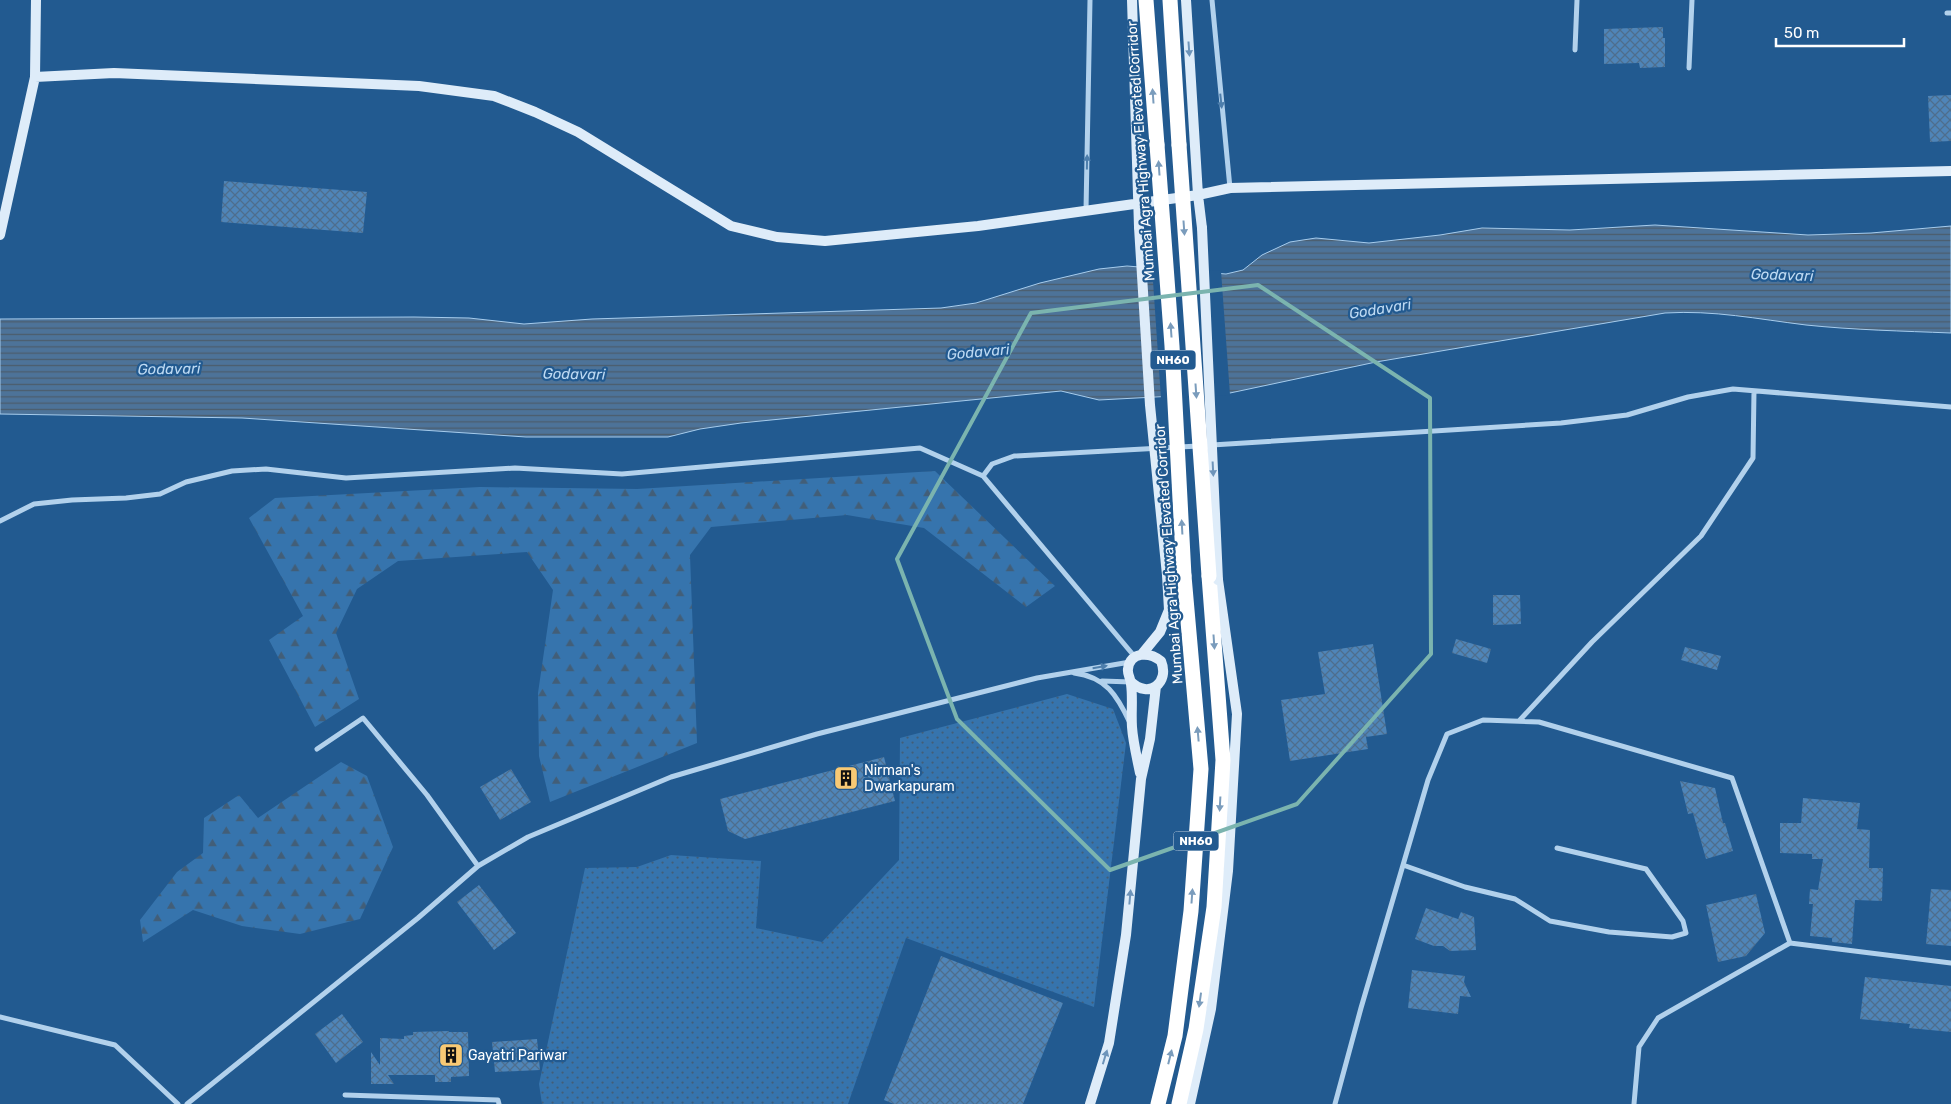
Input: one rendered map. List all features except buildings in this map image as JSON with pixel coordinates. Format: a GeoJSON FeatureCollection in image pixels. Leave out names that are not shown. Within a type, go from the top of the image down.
{"type":"FeatureCollection","features":[{"type":"Feature","properties":{"kind":"highway","name":"Mumbai Agra Highway Elevated Corridor"},"geometry":{"type":"LineString","coordinates":[[1146,0],[1172,346],[1184,576],[1201,769],[1187,940],[1175,1036],[1158,1104]]}},
{"type":"Feature","properties":{"kind":"highway","name":"NH60"},"geometry":{"type":"LineString","coordinates":[[1170,0],[1184,231],[1223,760],[1214,907],[1196,1029],[1179,1104]]}},
{"type":"Feature","properties":{"kind":"street"},"geometry":{"type":"LineString","coordinates":[[0,235],[35,78],[36,0]]}},
{"type":"Feature","properties":{"kind":"street"},"geometry":{"type":"LineString","coordinates":[[1086,210],[1090,0]]}},
{"type":"Feature","properties":{"kind":"street"},"geometry":{"type":"LineString","coordinates":[[1132,0],[1139,227],[1150,405],[1170,610],[1160,632],[1128,668],[1131,682],[1132,728],[1141,779]]}},
{"type":"Feature","properties":{"kind":"street"},"geometry":{"type":"LineString","coordinates":[[1186,0],[1198,195],[1202,228],[1218,580],[1237,714],[1228,871],[1211,1009],[1190,1104]]}},
{"type":"Feature","properties":{"kind":"street"},"geometry":{"type":"LineString","coordinates":[[1212,0],[1230,188]]}},
{"type":"Feature","properties":{"kind":"street"},"geometry":{"type":"LineString","coordinates":[[1575,50],[1577,0]]}},
{"type":"Feature","properties":{"kind":"street"},"geometry":{"type":"LineString","coordinates":[[1689,68],[1692,0]]}},
{"type":"Feature","properties":{"kind":"street"},"geometry":{"type":"LineString","coordinates":[[35,78],[114,73],[420,86],[494,96],[578,132],[731,226],[777,237],[825,241],[978,226],[1198,195],[1230,188],[1951,171]]}},
{"type":"Feature","properties":{"kind":"street"},"geometry":{"type":"LineString","coordinates":[[983,476],[992,464],[1014,456],[1561,423],[1627,415],[1688,398],[1733,389],[1951,407]]}},
{"type":"Feature","properties":{"kind":"street"},"geometry":{"type":"LineString","coordinates":[[1520,721],[1592,642],[1702,536],[1753,458],[1754,391]]}},
{"type":"Feature","properties":{"kind":"street"},"geometry":{"type":"LineString","coordinates":[[0,521],[34,504],[160,494],[186,482],[232,471],[266,469],[346,478],[515,468],[622,474],[920,448],[983,476],[1136,658]]}},
{"type":"Feature","properties":{"kind":"street"},"geometry":{"type":"LineString","coordinates":[[186,1104],[418,918],[478,866],[528,837],[671,777],[817,734],[1037,678],[1149,654],[1161,661],[1164,674],[1161,681],[1150,689],[1136,687],[1131,682],[1100,681]]}},
{"type":"Feature","properties":{"kind":"street"},"geometry":{"type":"LineString","coordinates":[[1069,672],[1089,675],[1105,684],[1120,702],[1132,728]]}},
{"type":"Feature","properties":{"kind":"street"},"geometry":{"type":"LineString","coordinates":[[1090,1104],[1109,1043],[1126,935],[1141,779],[1150,739],[1156,686]]}},
{"type":"Feature","properties":{"kind":"street"},"geometry":{"type":"LineString","coordinates":[[317,749],[363,718],[426,795],[478,866]]}},
{"type":"Feature","properties":{"kind":"street"},"geometry":{"type":"LineString","coordinates":[[1335,1104],[1360,1008],[1428,780],[1447,734],[1483,720],[1540,722],[1732,778],[1790,943]]}},
{"type":"Feature","properties":{"kind":"street"},"geometry":{"type":"LineString","coordinates":[[1403,865],[1465,887],[1515,899],[1550,921],[1609,932],[1672,938],[1686,933],[1683,921],[1646,869],[1557,848]]}},
{"type":"Feature","properties":{"kind":"street"},"geometry":{"type":"LineString","coordinates":[[1634,1104],[1639,1047],[1658,1018],[1790,943],[1951,963]]}},
{"type":"Feature","properties":{"kind":"street"},"geometry":{"type":"LineString","coordinates":[[0,1017],[115,1045],[178,1104]]}},
{"type":"Feature","properties":{"kind":"street"},"geometry":{"type":"LineString","coordinates":[[345,1095],[498,1100],[498,1104]]}},
{"type":"Feature","properties":{"kind":"highlighted area"},"geometry":{"type":"Polygon","coordinates":[[[1258,285],[1430,398],[1431,654],[1297,804],[1110,870],[957,719],[897,559],[1031,313],[1258,285]]]}},
{"type":"Feature","properties":{"kind":"green space"},"geometry":{"type":"Polygon","coordinates":[[[935,471],[1055,586],[1026,607],[924,528],[847,515],[711,527],[690,555],[697,743],[550,802],[539,756],[538,693],[553,590],[527,552],[398,561],[357,589],[336,633],[359,699],[315,727],[269,640],[303,616],[249,518],[275,498],[480,487],[637,489],[935,471]]]}},
{"type":"Feature","properties":{"kind":"green space"},"geometry":{"type":"Polygon","coordinates":[[[1067,694],[1113,709],[1126,743],[1094,1007],[906,938],[848,1104],[542,1104],[539,1084],[585,868],[637,867],[671,855],[761,861],[756,928],[822,942],[899,860],[900,738],[1067,694]]]}},
{"type":"Feature","properties":{"kind":"green space"},"geometry":{"type":"Polygon","coordinates":[[[341,762],[367,776],[393,847],[360,919],[300,934],[242,926],[193,910],[143,942],[140,920],[177,872],[203,853],[204,818],[239,795],[258,818],[341,762]]]}},
{"type":"Feature","properties":{"kind":"water","name":"Godavari"},"geometry":{"type":"Polygon","coordinates":[[[1655,225],[1808,235],[1871,233],[1951,226],[1951,333],[1824,327],[1718,314],[1665,313],[1376,362],[1230,393],[1099,400],[1061,391],[741,423],[700,429],[668,437],[526,437],[242,418],[0,414],[0,319],[414,317],[469,318],[524,324],[592,319],[941,308],[976,303],[1040,283],[1099,269],[1127,266],[1226,274],[1243,270],[1262,255],[1290,242],[1316,238],[1369,243],[1482,228],[1570,230],[1655,225]]]}},
{"type":"Feature","properties":{"kind":"pier"},"geometry":{"type":"Polygon","coordinates":[[[1152,266],[1221,271],[1230,395],[1161,399],[1152,266]]]}},
{"type":"Feature","properties":{"kind":"place","name":"Nirman's Dwarkapuram"},"geometry":{"type":"Point","coordinates":[846,778]}},
{"type":"Feature","properties":{"kind":"place","name":"Gayatri Pariwar"},"geometry":{"type":"Point","coordinates":[451,1055]}}]}
